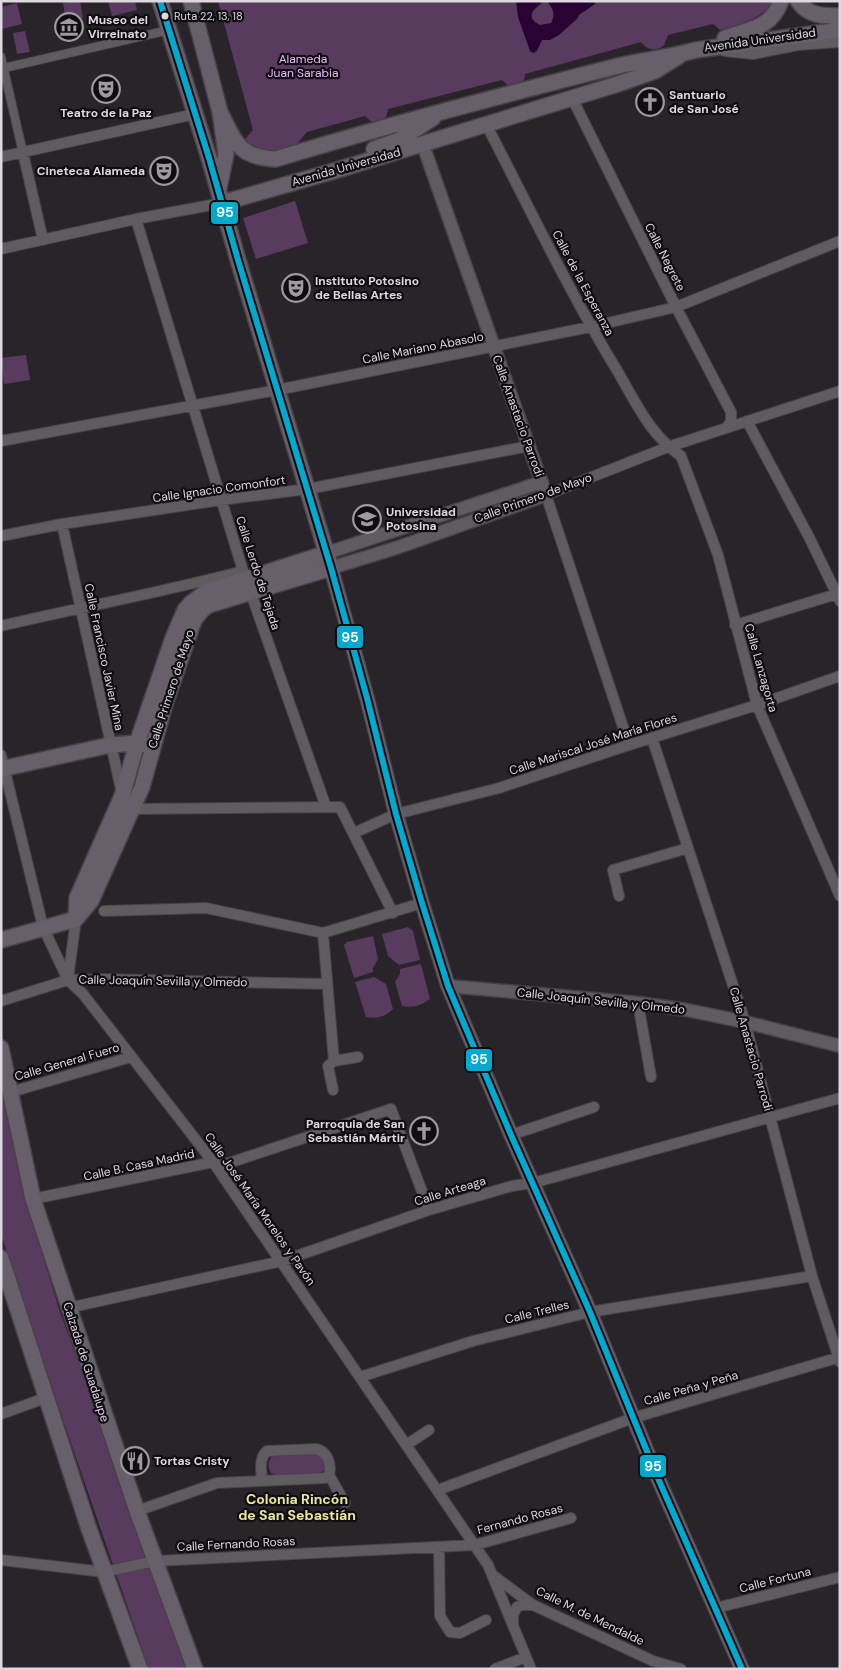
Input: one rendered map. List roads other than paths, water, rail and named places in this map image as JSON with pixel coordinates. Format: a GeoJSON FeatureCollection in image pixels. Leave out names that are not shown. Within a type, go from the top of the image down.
{"type":"FeatureCollection","features":[{"type":"Feature","properties":{"kind":"main road"},"geometry":{"type":"LineString","coordinates":[[160,1],[327,553],[367,698],[396,814],[448,986],[590,1312],[633,1418],[742,1669]]}},
{"type":"Feature","properties":{"kind":"main road"},"geometry":{"type":"LineString","coordinates":[[191,1],[220,112],[226,154],[220,196]]}},
{"type":"Feature","properties":{"kind":"main road"},"geometry":{"type":"LineString","coordinates":[[694,51],[728,37],[758,28],[770,20],[777,12],[781,1]]}},
{"type":"Feature","properties":{"kind":"main road","name":"Avenida Universidad"},"geometry":{"type":"LineString","coordinates":[[800,4],[812,14],[840,16]]}},
{"type":"Feature","properties":{"kind":"main road","name":"Avenida Universidad"},"geometry":{"type":"LineString","coordinates":[[220,112],[236,144],[247,153],[262,158],[276,159],[446,110],[652,58],[840,30]]}},
{"type":"Feature","properties":{"kind":"main road","name":"Avenida Universidad"},"geometry":{"type":"LineString","coordinates":[[220,196],[334,171],[655,71],[694,51]]}},
{"type":"Feature","properties":{"kind":"main road"},"geometry":{"type":"LineString","coordinates":[[334,171],[349,158],[399,140],[446,110]]}},
{"type":"Feature","properties":{"kind":"main road","name":"Calle Primero de Mayo"},"geometry":{"type":"LineString","coordinates":[[76,919],[77,898],[145,744],[179,641],[182,617],[195,608],[206,592],[221,594],[246,581],[327,553]]}},
{"type":"Feature","properties":{"kind":"main road","name":"Calle Primero de Mayo"},"geometry":{"type":"LineString","coordinates":[[246,581],[331,568]]}},
{"type":"Feature","properties":{"kind":"main road"},"geometry":{"type":"LineString","coordinates":[[2,764],[110,744],[145,744]]}},
{"type":"Feature","properties":{"kind":"main road","name":"Calle Primero de Mayo"},"geometry":{"type":"LineString","coordinates":[[76,919],[91,900],[142,787],[145,744]]}},
{"type":"Feature","properties":{"kind":"main road"},"geometry":{"type":"LineString","coordinates":[[1,940],[76,919]]}},
{"type":"Feature","properties":{"kind":"main road","name":"Calzada de Guadalupe"},"geometry":{"type":"LineString","coordinates":[[1,1048],[33,1199],[68,1308],[140,1510],[155,1561],[195,1669]]}},
{"type":"Feature","properties":{"kind":"main road"},"geometry":{"type":"LineString","coordinates":[[1,1258],[7,1295],[140,1669]]}},
{"type":"Feature","properties":{"kind":"street"},"geometry":{"type":"LineString","coordinates":[[4,68],[169,30]]}},
{"type":"Feature","properties":{"kind":"street"},"geometry":{"type":"LineString","coordinates":[[694,51],[753,54],[798,45],[840,42]]}},
{"type":"Feature","properties":{"kind":"street"},"geometry":{"type":"LineString","coordinates":[[1,57],[43,240]]}},
{"type":"Feature","properties":{"kind":"street","name":"Calle Negrete"},"geometry":{"type":"LineString","coordinates":[[572,98],[676,307],[731,412],[731,421],[727,427]]}},
{"type":"Feature","properties":{"kind":"street"},"geometry":{"type":"LineString","coordinates":[[1,102],[11,100]]}},
{"type":"Feature","properties":{"kind":"street"},"geometry":{"type":"LineString","coordinates":[[1,157],[195,114]]}},
{"type":"Feature","properties":{"kind":"street","name":"Calle de la Esperanza"},"geometry":{"type":"LineString","coordinates":[[486,124],[590,327],[649,424],[668,447]]}},
{"type":"Feature","properties":{"kind":"street","name":"Calle Anastacio Parrodi"},"geometry":{"type":"LineString","coordinates":[[422,144],[544,488],[628,745]]}},
{"type":"Feature","properties":{"kind":"street","name":"Avenida Universidad"},"geometry":{"type":"LineString","coordinates":[[1,249],[136,219],[220,196]]}},
{"type":"Feature","properties":{"kind":"street","name":"Calle Lerdo de Tejada"},"geometry":{"type":"LineString","coordinates":[[136,219],[246,581],[326,807]]}},
{"type":"Feature","properties":{"kind":"street","name":"Calle Mariano Abasolo"},"geometry":{"type":"LineString","coordinates":[[1,441],[277,390],[590,327],[676,307],[840,241]]}},
{"type":"Feature","properties":{"kind":"street","name":"Calle Primero de Mayo"},"geometry":{"type":"LineString","coordinates":[[327,553],[544,488],[840,391]]}},
{"type":"Feature","properties":{"kind":"street"},"geometry":{"type":"LineString","coordinates":[[735,625],[839,596],[747,421]]}},
{"type":"Feature","properties":{"kind":"street","name":"Calle Ignacio Comonfort"},"geometry":{"type":"LineString","coordinates":[[1,536],[62,524],[308,489],[528,446]]}},
{"type":"Feature","properties":{"kind":"street","name":"Calle Lanzagorta"},"geometry":{"type":"LineString","coordinates":[[668,447],[681,456],[718,555],[757,705],[836,877],[840,896]]}},
{"type":"Feature","properties":{"kind":"street","name":"Calle Primero de Mayo"},"geometry":{"type":"LineString","coordinates":[[331,568],[399,547],[544,488]]}},
{"type":"Feature","properties":{"kind":"street","name":"Calle Francisco Javier Mina"},"geometry":{"type":"LineString","coordinates":[[62,524],[122,796]]}},
{"type":"Feature","properties":{"kind":"street"},"geometry":{"type":"LineString","coordinates":[[1,626],[80,607],[182,587],[246,581]]}},
{"type":"Feature","properties":{"kind":"street"},"geometry":{"type":"LineString","coordinates":[[182,587],[195,608]]}},
{"type":"Feature","properties":{"kind":"street","name":"Calle Mariscal José María Flores"},"geometry":{"type":"LineString","coordinates":[[354,833],[396,814],[499,788],[757,705],[840,676]]}},
{"type":"Feature","properties":{"kind":"street","name":"Calle Anastacio Parrodi"},"geometry":{"type":"LineString","coordinates":[[652,738],[745,1022],[812,1276],[839,1359]]}},
{"type":"Feature","properties":{"kind":"street","name":"Calle José María Morelos y Pavón"},"geometry":{"type":"LineString","coordinates":[[2,764],[42,927],[68,980],[83,994],[213,1162],[438,1490],[493,1575],[531,1669]]}},
{"type":"Feature","properties":{"kind":"street"},"geometry":{"type":"LineString","coordinates":[[122,796],[133,809],[340,807],[393,913]]}},
{"type":"Feature","properties":{"kind":"street"},"geometry":{"type":"LineString","coordinates":[[619,896],[613,870],[688,848]]}},
{"type":"Feature","properties":{"kind":"street"},"geometry":{"type":"LineString","coordinates":[[104,911],[206,908],[323,933],[422,903]]}},
{"type":"Feature","properties":{"kind":"street","name":"Calle Primero de Mayo"},"geometry":{"type":"LineString","coordinates":[[68,980],[76,919]]}},
{"type":"Feature","properties":{"kind":"street"},"geometry":{"type":"LineString","coordinates":[[323,933],[334,1061]]}},
{"type":"Feature","properties":{"kind":"street","name":"Calle Joaquín Sevilla y Olmedo"},"geometry":{"type":"LineString","coordinates":[[1,1001],[68,980],[327,984]]}},
{"type":"Feature","properties":{"kind":"street","name":"Calle Joaquín Sevilla y Olmedo"},"geometry":{"type":"LineString","coordinates":[[448,986],[638,1003],[687,1010],[745,1022],[840,1046]]}},
{"type":"Feature","properties":{"kind":"street"},"geometry":{"type":"LineString","coordinates":[[638,1003],[651,1078]]}},
{"type":"Feature","properties":{"kind":"street","name":"Calle General Fuero"},"geometry":{"type":"LineString","coordinates":[[11,1092],[131,1057]]}},
{"type":"Feature","properties":{"kind":"street"},"geometry":{"type":"LineString","coordinates":[[333,1090],[328,1066],[334,1061],[358,1057]]}},
{"type":"Feature","properties":{"kind":"street","name":"Calle Arteaga"},"geometry":{"type":"LineString","coordinates":[[68,1308],[282,1261],[429,1210],[840,1098]]}},
{"type":"Feature","properties":{"kind":"street"},"geometry":{"type":"LineString","coordinates":[[512,1135],[594,1107]]}},
{"type":"Feature","properties":{"kind":"street","name":"Calle B. Casa Madrid"},"geometry":{"type":"LineString","coordinates":[[33,1199],[213,1162],[226,1164],[391,1109],[429,1210]]}},
{"type":"Feature","properties":{"kind":"street","name":"Calle Trelles"},"geometry":{"type":"LineString","coordinates":[[360,1377],[473,1341],[590,1312],[812,1276]]}},
{"type":"Feature","properties":{"kind":"street","name":"Calle Peña y Peña"},"geometry":{"type":"LineString","coordinates":[[438,1490],[633,1418],[839,1359]]}},
{"type":"Feature","properties":{"kind":"street"},"geometry":{"type":"LineString","coordinates":[[1,1414],[45,1398]]}},
{"type":"Feature","properties":{"kind":"street"},"geometry":{"type":"LineString","coordinates":[[406,1445],[429,1430]]}},
{"type":"Feature","properties":{"kind":"street"},"geometry":{"type":"LineString","coordinates":[[262,1480],[261,1459],[267,1451],[322,1450],[326,1454],[330,1471],[329,1475],[345,1503]]}},
{"type":"Feature","properties":{"kind":"street"},"geometry":{"type":"LineString","coordinates":[[140,1510],[217,1483],[325,1478],[329,1475]]}},
{"type":"Feature","properties":{"kind":"street","name":"Fernando Rosas"},"geometry":{"type":"LineString","coordinates":[[474,1544],[571,1518]]}},
{"type":"Feature","properties":{"kind":"street","name":"Calle Fernando Rosas"},"geometry":{"type":"LineString","coordinates":[[1,1560],[104,1572],[155,1561],[474,1544]]}},
{"type":"Feature","properties":{"kind":"street"},"geometry":{"type":"LineString","coordinates":[[439,1547],[440,1616],[450,1632],[460,1633],[486,1620]]}},
{"type":"Feature","properties":{"kind":"street","name":"Calle M. de Mendalde"},"geometry":{"type":"LineString","coordinates":[[493,1575],[533,1605],[651,1665],[681,1669]]}},
{"type":"Feature","properties":{"kind":"street","name":"Calle Fortuna"},"geometry":{"type":"LineString","coordinates":[[716,1608],[840,1577]]}},
{"type":"Feature","properties":{"kind":"street"},"geometry":{"type":"LineString","coordinates":[[513,1626],[513,1615],[516,1607],[533,1605]]}},
{"type":"Feature","properties":{"kind":"street"},"geometry":{"type":"LineString","coordinates":[[495,1669],[526,1657]]}},
{"type":"Feature","properties":{"kind":"place","name":"Ruta 22, 13, 18"},"geometry":{"type":"Point","coordinates":[165,16]}},
{"type":"Feature","properties":{"kind":"place","name":"Museo del Virreinato"},"geometry":{"type":"Point","coordinates":[69,27]}},
{"type":"Feature","properties":{"kind":"place","name":"Teatro de la Paz"},"geometry":{"type":"Point","coordinates":[106,89]}},
{"type":"Feature","properties":{"kind":"place","name":"Santuario de San José"},"geometry":{"type":"Point","coordinates":[650,102]}},
{"type":"Feature","properties":{"kind":"place","name":"Cineteca Alameda"},"geometry":{"type":"Point","coordinates":[164,171]}},
{"type":"Feature","properties":{"kind":"place","name":"Instituto Potosino de Bellas Artes"},"geometry":{"type":"Point","coordinates":[296,288]}},
{"type":"Feature","properties":{"kind":"place","name":"Universidad Potosina"},"geometry":{"type":"Point","coordinates":[367,519]}},
{"type":"Feature","properties":{"kind":"place","name":"Parroquia de San Sebastián Mártir"},"geometry":{"type":"Point","coordinates":[424,1131]}},
{"type":"Feature","properties":{"kind":"place","name":"Tortas Cristy"},"geometry":{"type":"Point","coordinates":[135,1461]}},
{"type":"Feature","properties":{"kind":"district","name":"Colonia Rincón de San Sebastián"},"geometry":{"type":"Point","coordinates":[297,1508]}},
{"type":"Feature","properties":{"kind":"park label","name":"Alameda Juan Sarabia"},"geometry":{"type":"Point","coordinates":[303,66]}}]}
